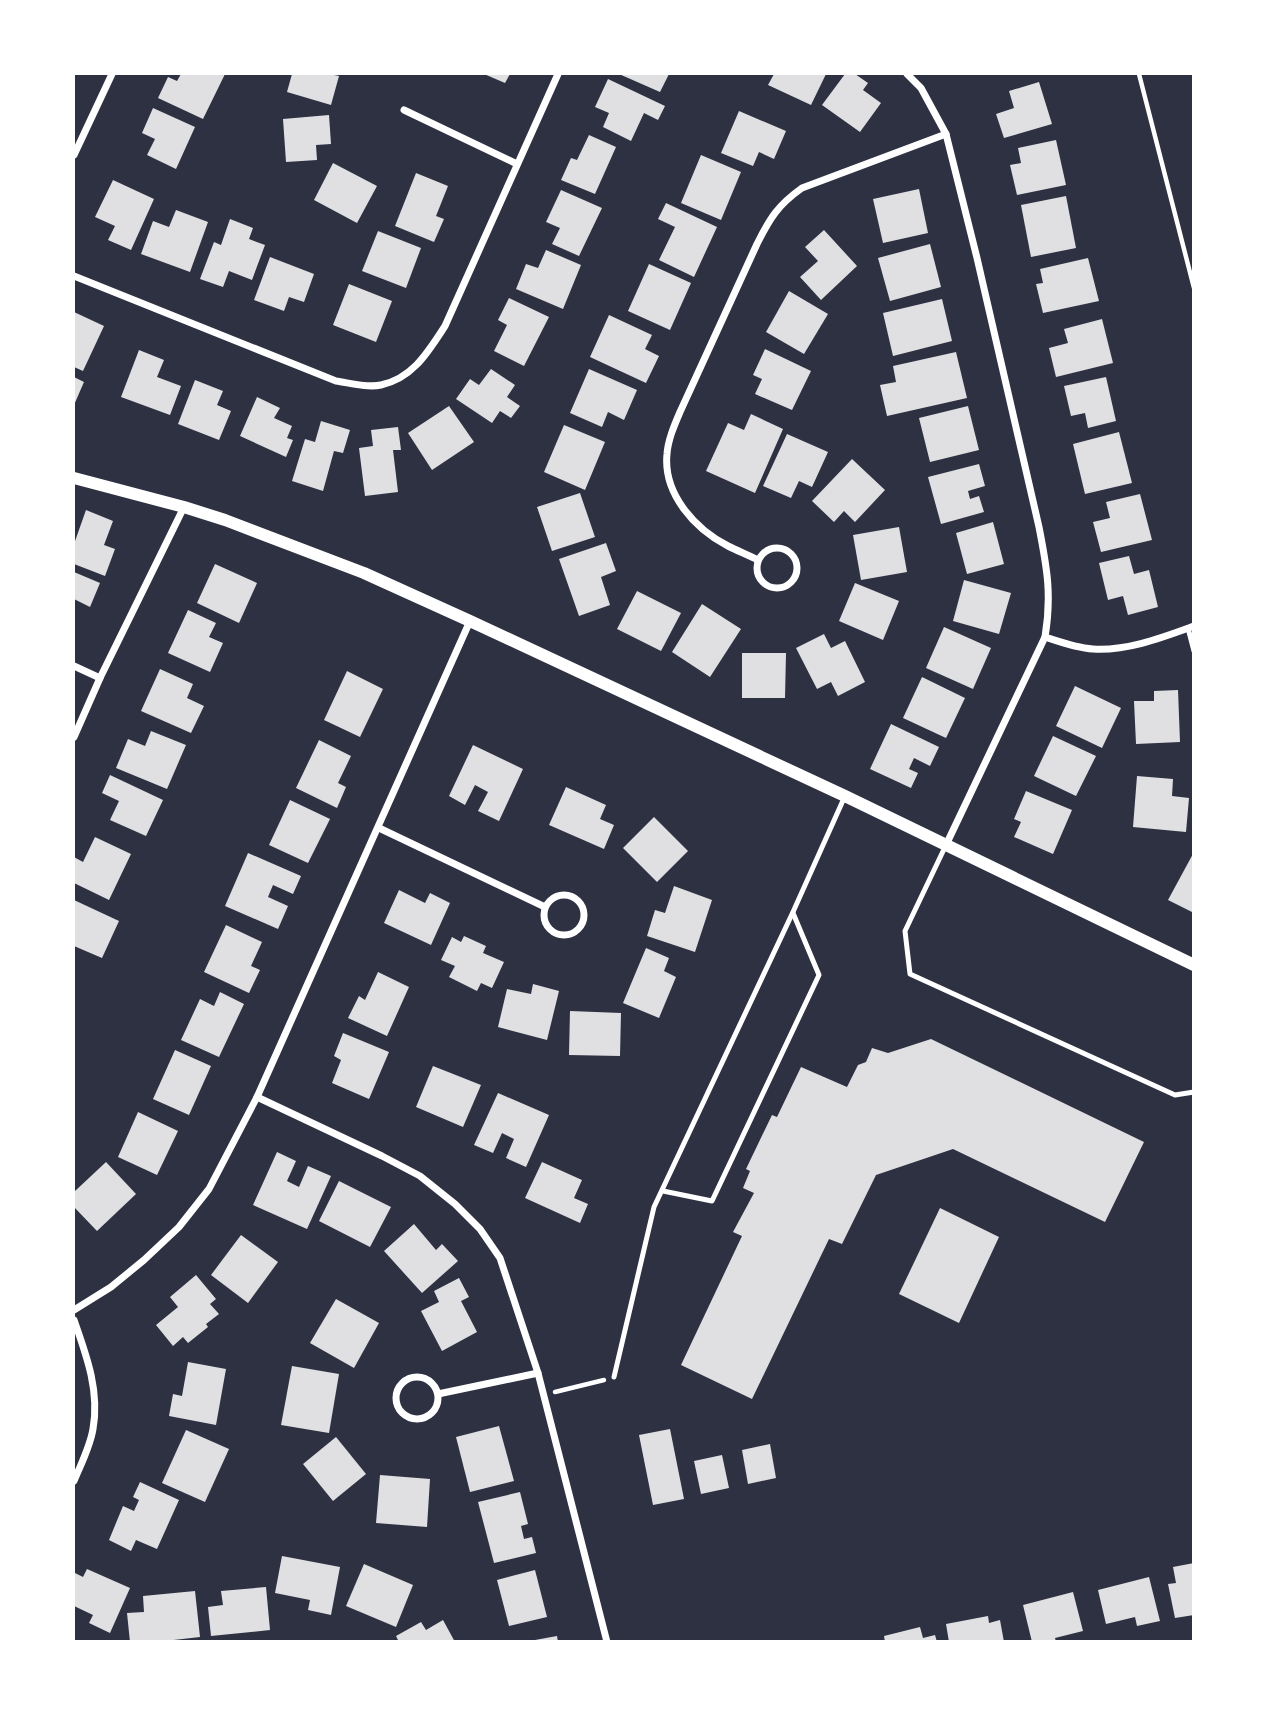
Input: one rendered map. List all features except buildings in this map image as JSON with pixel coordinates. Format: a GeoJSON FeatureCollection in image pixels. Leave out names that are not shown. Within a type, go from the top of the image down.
{"type":"FeatureCollection","features":[{"type":"Feature","properties":{"kind":"street"},"geometry":{"type":"LineString","coordinates":[[74,155],[112,74]]}},
{"type":"Feature","properties":{"kind":"street"},"geometry":{"type":"LineString","coordinates":[[74,276],[336,381],[380,385],[403,376],[422,362],[445,327],[558,74]]}},
{"type":"Feature","properties":{"kind":"street"},"geometry":{"type":"LineString","coordinates":[[907,74],[921,88],[946,134],[1039,527],[1049,591],[1045,637],[946,845]]}},
{"type":"Feature","properties":{"kind":"street"},"geometry":{"type":"LineString","coordinates":[[404,110],[517,164]]}},
{"type":"Feature","properties":{"kind":"street"},"geometry":{"type":"LineString","coordinates":[[758,560],[708,533],[692,520],[681,506],[668,474],[666,457],[677,419],[757,244],[769,220],[785,200],[802,188],[946,134]]}},
{"type":"Feature","properties":{"kind":"street"},"geometry":{"type":"LineString","coordinates":[[74,478],[225,520],[364,573],[845,796],[1194,965]]}},
{"type":"Feature","properties":{"kind":"street"},"geometry":{"type":"LineString","coordinates":[[74,737],[184,507]]}},
{"type":"Feature","properties":{"kind":"street"},"geometry":{"type":"LineString","coordinates":[[786,549],[798,564],[796,576],[792,582],[780,589],[766,585],[758,574],[758,560],[767,550],[786,549]]}},
{"type":"Feature","properties":{"kind":"street"},"geometry":{"type":"LineString","coordinates":[[74,1310],[111,1287],[144,1260],[179,1227],[209,1189],[257,1097],[470,621]]}},
{"type":"Feature","properties":{"kind":"street"},"geometry":{"type":"LineString","coordinates":[[1045,637],[1076,646],[1109,649],[1135,645],[1191,627]]}},
{"type":"Feature","properties":{"kind":"street"},"geometry":{"type":"LineString","coordinates":[[74,666],[100,678]]}},
{"type":"Feature","properties":{"kind":"street"},"geometry":{"type":"LineString","coordinates":[[379,828],[545,907]]}},
{"type":"Feature","properties":{"kind":"street"},"geometry":{"type":"LineString","coordinates":[[566,895],[572,897],[581,905],[582,924],[578,930],[565,936],[552,932],[544,920],[545,907],[554,898],[566,895]]}},
{"type":"Feature","properties":{"kind":"street"},"geometry":{"type":"LineString","coordinates":[[257,1097],[421,1176],[455,1204],[480,1230],[500,1258],[538,1373],[607,1642]]}},
{"type":"Feature","properties":{"kind":"street"},"geometry":{"type":"LineString","coordinates":[[74,1320],[88,1360],[95,1405],[88,1447],[74,1481]]}},
{"type":"Feature","properties":{"kind":"street"},"geometry":{"type":"LineString","coordinates":[[438,1394],[538,1373]]}},
{"type":"Feature","properties":{"kind":"street"},"geometry":{"type":"LineString","coordinates":[[413,1378],[426,1379],[438,1394],[436,1408],[431,1414],[418,1419],[405,1415],[397,1403],[398,1390],[413,1378]]}},
{"type":"Feature","properties":{"kind":"lane"},"geometry":{"type":"LineString","coordinates":[[1191,627],[1194,651]]}},
{"type":"Feature","properties":{"kind":"lane"},"geometry":{"type":"LineString","coordinates":[[614,1377],[654,1208],[845,796]]}},
{"type":"Feature","properties":{"kind":"lane"},"geometry":{"type":"LineString","coordinates":[[946,845],[905,931],[910,974],[1175,1095],[1194,1092]]}},
{"type":"Feature","properties":{"kind":"lane"},"geometry":{"type":"LineString","coordinates":[[663,1191],[712,1201],[819,975],[793,912]]}},
{"type":"Feature","properties":{"kind":"path"},"geometry":{"type":"LineString","coordinates":[[1139,74],[1194,288]]}},
{"type":"Feature","properties":{"kind":"path"},"geometry":{"type":"LineString","coordinates":[[544,1395],[614,1377]]}}]}
